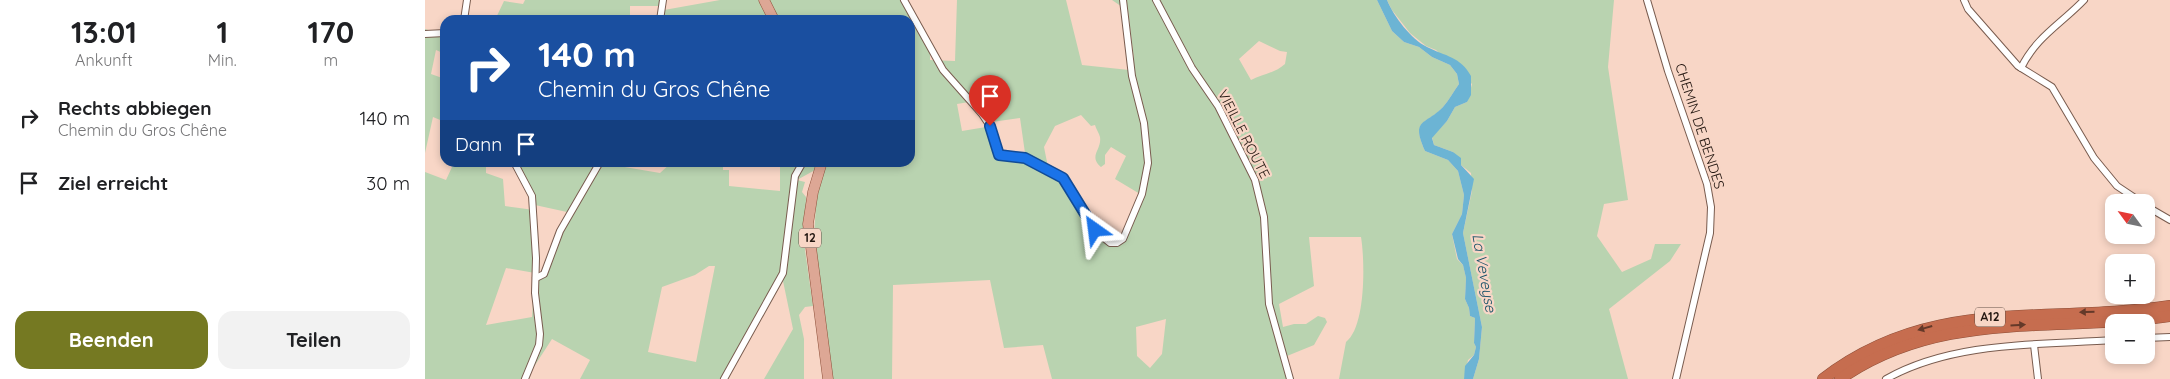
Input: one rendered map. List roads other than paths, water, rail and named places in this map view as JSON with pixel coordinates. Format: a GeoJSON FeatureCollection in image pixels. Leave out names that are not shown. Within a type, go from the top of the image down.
{"type":"FeatureCollection","features":[{"type":"Feature","properties":{"kind":"highway","name":"A12"},"geometry":{"type":"LineString","coordinates":[[1823,379],[1853,359],[1882,344],[1912,332],[1945,323],[2002,316],[2124,311],[2170,306]]}},
{"type":"Feature","properties":{"kind":"highway","name":"A12"},"geometry":{"type":"LineString","coordinates":[[1840,379],[1893,350],[1922,340],[1955,332],[2003,326],[2117,322],[2170,316]]}},
{"type":"Feature","properties":{"kind":"main road"},"geometry":{"type":"LineString","coordinates":[[764,0],[772,15]]}},
{"type":"Feature","properties":{"kind":"main road","name":"12"},"geometry":{"type":"LineString","coordinates":[[820,167],[813,192],[808,224],[828,379]]}},
{"type":"Feature","properties":{"kind":"street"},"geometry":{"type":"LineString","coordinates":[[465,15],[467,0]]}},
{"type":"Feature","properties":{"kind":"street"},"geometry":{"type":"LineString","coordinates":[[661,15],[663,0]]}},
{"type":"Feature","properties":{"kind":"street"},"geometry":{"type":"LineString","coordinates":[[904,0],[912,15]]}},
{"type":"Feature","properties":{"kind":"street"},"geometry":{"type":"LineString","coordinates":[[915,20],[943,70],[990,126],[999,155],[1025,158],[1063,178],[1095,230],[1106,241],[1112,243],[1122,240],[1128,231],[1145,187],[1148,163],[1145,129],[1133,84],[1123,0]]}},
{"type":"Feature","properties":{"kind":"street","name":"VIEILLE ROUTE"},"geometry":{"type":"LineString","coordinates":[[1155,0],[1194,72],[1218,106],[1255,180],[1264,217],[1269,304],[1290,379]]}},
{"type":"Feature","properties":{"kind":"street","name":"CHEMIN DE BENDES"},"geometry":{"type":"LineString","coordinates":[[1647,0],[1668,71],[1707,184],[1711,207],[1710,233],[1676,379]]}},
{"type":"Feature","properties":{"kind":"street"},"geometry":{"type":"LineString","coordinates":[[1964,0],[1968,9],[2006,55],[2021,68],[2052,87],[2094,158],[2117,186],[2129,194]]}},
{"type":"Feature","properties":{"kind":"street"},"geometry":{"type":"LineString","coordinates":[[2021,68],[2040,38],[2085,0]]}},
{"type":"Feature","properties":{"kind":"street"},"geometry":{"type":"LineString","coordinates":[[425,34],[440,32]]}},
{"type":"Feature","properties":{"kind":"street"},"geometry":{"type":"LineString","coordinates":[[518,167],[532,196],[535,293],[539,345],[525,379]]}},
{"type":"Feature","properties":{"kind":"street"},"geometry":{"type":"LineString","coordinates":[[536,278],[543,274],[560,231],[597,167]]}},
{"type":"Feature","properties":{"kind":"street"},"geometry":{"type":"LineString","coordinates":[[724,379],[783,273],[795,176],[800,167]]}},
{"type":"Feature","properties":{"kind":"street"},"geometry":{"type":"LineString","coordinates":[[2155,211],[2170,220]]}},
{"type":"Feature","properties":{"kind":"street"},"geometry":{"type":"LineString","coordinates":[[2155,338],[2170,337]]}},
{"type":"Feature","properties":{"kind":"street"},"geometry":{"type":"LineString","coordinates":[[1886,379],[1912,368],[1957,354],[2034,345],[2105,341]]}},
{"type":"Feature","properties":{"kind":"street"},"geometry":{"type":"LineString","coordinates":[[2034,345],[2038,379]]}},
{"type":"Feature","properties":{"kind":"water"},"geometry":{"type":"Polygon","coordinates":[[[1377,0],[1387,0],[1399,20],[1415,39],[1427,47],[1457,61],[1471,76],[1471,95],[1467,102],[1455,107],[1447,121],[1432,138],[1434,145],[1453,152],[1461,158],[1461,165],[1474,179],[1463,233],[1482,327],[1479,359],[1473,379],[1464,379],[1465,366],[1474,355],[1476,347],[1474,343],[1475,318],[1470,316],[1465,299],[1466,278],[1463,265],[1458,259],[1452,234],[1462,214],[1464,195],[1458,171],[1448,160],[1425,151],[1419,133],[1422,123],[1443,107],[1459,84],[1457,74],[1450,65],[1432,57],[1419,47],[1404,42],[1392,31],[1377,0]]]}},
{"type":"Feature","properties":{"kind":"water label","name":"La Veveyse"},"geometry":{"type":"Point","coordinates":[1484,273]}}]}
